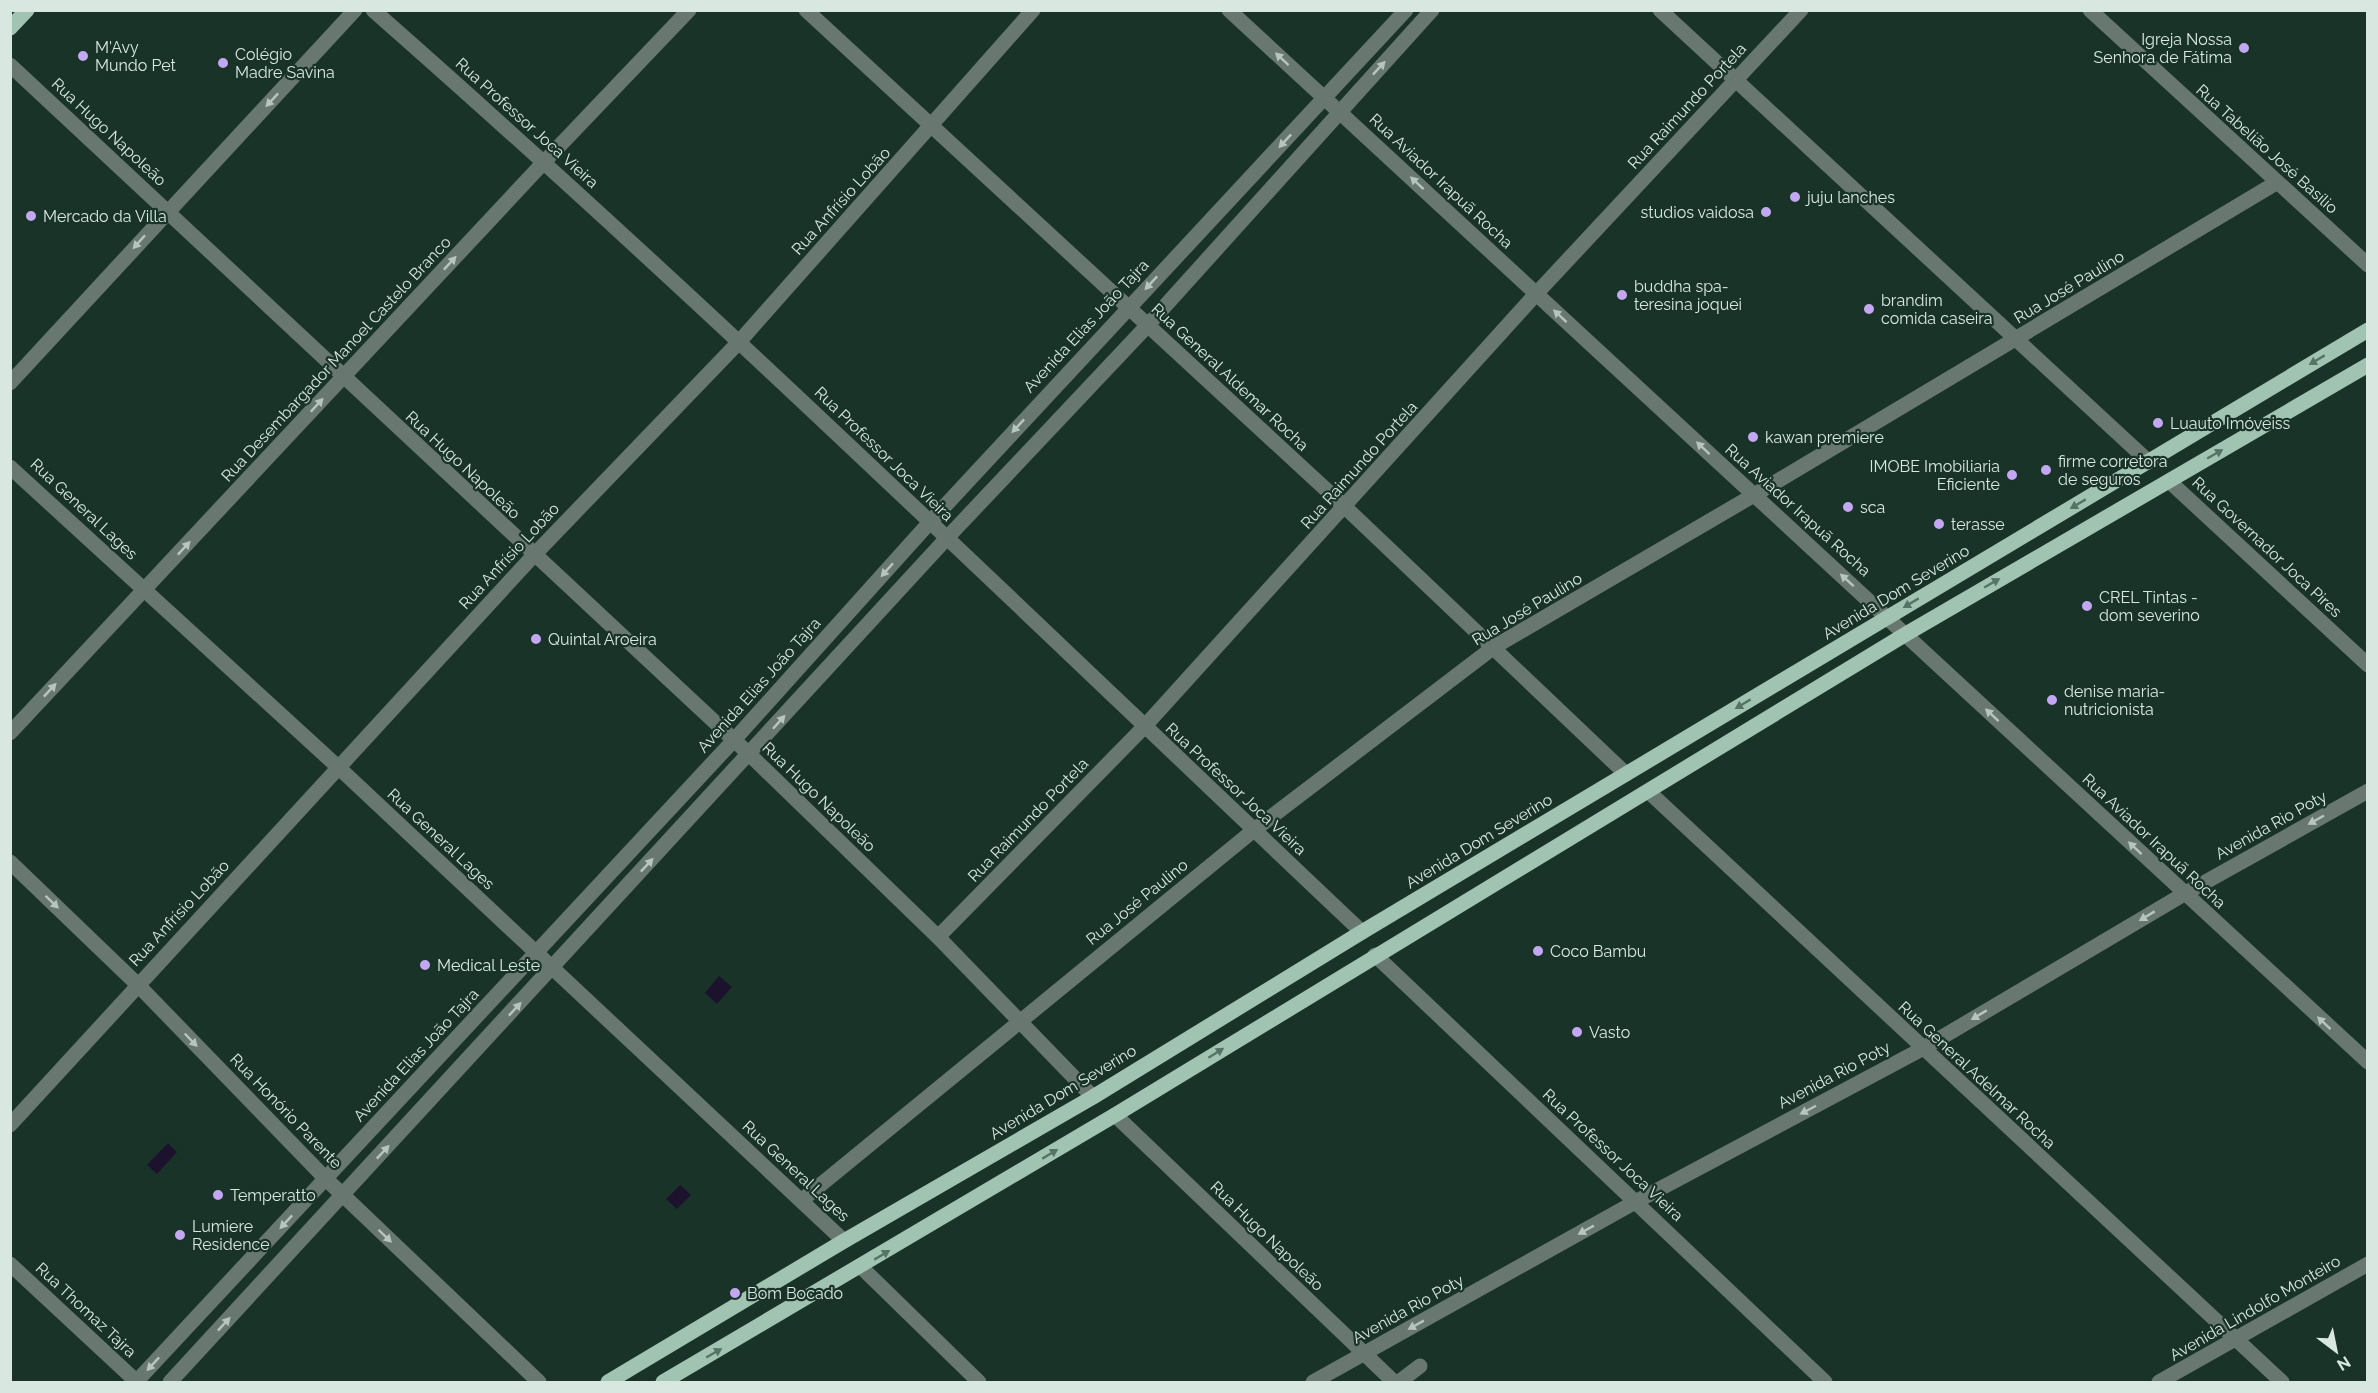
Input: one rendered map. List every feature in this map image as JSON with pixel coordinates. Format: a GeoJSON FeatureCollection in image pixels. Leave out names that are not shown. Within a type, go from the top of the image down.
{"type":"FeatureCollection","features":[{"type":"Feature","properties":{"kind":"main road"},"geometry":{"type":"LineString","coordinates":[[10,28],[27,10]]}},
{"type":"Feature","properties":{"kind":"main road","name":"Avenida Dom Severino"},"geometry":{"type":"LineString","coordinates":[[608,1383],[844,1240],[1093,1097],[1362,932],[2367,330]]}},
{"type":"Feature","properties":{"kind":"main road"},"geometry":{"type":"LineString","coordinates":[[663,1383],[861,1268],[1115,1115],[1906,634],[2367,365]]}},
{"type":"Feature","properties":{"kind":"street"},"geometry":{"type":"LineString","coordinates":[[10,383],[355,10]]}},
{"type":"Feature","properties":{"kind":"street","name":"Rua Professor Joca Vieira"},"geometry":{"type":"LineString","coordinates":[[373,10],[545,161],[1362,932]]}},
{"type":"Feature","properties":{"kind":"street","name":"Rua Desembargador Manoel Castelo Branco"},"geometry":{"type":"LineString","coordinates":[[10,733],[689,10]]}},
{"type":"Feature","properties":{"kind":"street","name":"Rua General Aldemar Rocha"},"geometry":{"type":"LineString","coordinates":[[806,10],[931,128],[1346,508],[1626,774]]}},
{"type":"Feature","properties":{"kind":"street","name":"Rua Anfrísio Lobão"},"geometry":{"type":"LineString","coordinates":[[10,1125],[534,555],[739,342],[931,128],[1033,10]]}},
{"type":"Feature","properties":{"kind":"street","name":"Rua Aviador Irapuã Rocha"},"geometry":{"type":"LineString","coordinates":[[1229,10],[2367,1062]]}},
{"type":"Feature","properties":{"kind":"street","name":"Avenida Elias João Tajra"},"geometry":{"type":"LineString","coordinates":[[136,1382],[534,952],[734,740],[930,522],[1406,10]]}},
{"type":"Feature","properties":{"kind":"street"},"geometry":{"type":"LineString","coordinates":[[170,1383],[946,538],[1147,326],[1432,10]]}},
{"type":"Feature","properties":{"kind":"street"},"geometry":{"type":"LineString","coordinates":[[1660,10],[1735,82],[2149,462]]}},
{"type":"Feature","properties":{"kind":"street","name":"Rua Raimundo Portela"},"geometry":{"type":"LineString","coordinates":[[938,938],[1144,727],[1346,508],[1536,294],[1801,10]]}},
{"type":"Feature","properties":{"kind":"street","name":"Rua Tabelião José Basílio"},"geometry":{"type":"LineString","coordinates":[[2090,10],[2367,265]]}},
{"type":"Feature","properties":{"kind":"street","name":"Rua Hugo Napoleão"},"geometry":{"type":"LineString","coordinates":[[10,65],[749,754],[938,938],[1093,1097]]}},
{"type":"Feature","properties":{"kind":"street","name":"Rua José Paulino"},"geometry":{"type":"LineString","coordinates":[[802,1200],[1254,830],[1494,647],[1754,495],[2276,183]]}},
{"type":"Feature","properties":{"kind":"street","name":"Rua General Lages"},"geometry":{"type":"LineString","coordinates":[[10,467],[338,767],[844,1240]]}},
{"type":"Feature","properties":{"kind":"street","name":"Rua Governador Joca Pires"},"geometry":{"type":"LineString","coordinates":[[2169,481],[2367,665]]}},
{"type":"Feature","properties":{"kind":"street","name":"Avenida Rio Poty"},"geometry":{"type":"LineString","coordinates":[[1313,1383],[1637,1202],[1922,1049],[2184,894],[2367,791]]}},
{"type":"Feature","properties":{"kind":"street","name":"Rua General Adelmar Rocha"},"geometry":{"type":"LineString","coordinates":[[1649,792],[2282,1383]]}},
{"type":"Feature","properties":{"kind":"street","name":"Rua Honório Parente"},"geometry":{"type":"LineString","coordinates":[[10,862],[138,985],[326,1179],[539,1383]]}},
{"type":"Feature","properties":{"kind":"street","name":"Rua Professor Joca Vieira"},"geometry":{"type":"LineString","coordinates":[[1375,955],[1825,1383]]}},
{"type":"Feature","properties":{"kind":"street","name":"Rua Hugo Napoleão"},"geometry":{"type":"LineString","coordinates":[[1115,1115],[1363,1354],[1397,1383]]}},
{"type":"Feature","properties":{"kind":"street","name":"Rua Thomaz Tajra"},"geometry":{"type":"LineString","coordinates":[[10,1264],[136,1382]]}},
{"type":"Feature","properties":{"kind":"street","name":"Avenida Lindolfo Monteiro"},"geometry":{"type":"LineString","coordinates":[[2159,1383],[2367,1264]]}},
{"type":"Feature","properties":{"kind":"street"},"geometry":{"type":"LineString","coordinates":[[861,1268],[979,1383]]}},
{"type":"Feature","properties":{"kind":"street"},"geometry":{"type":"LineString","coordinates":[[1397,1383],[1420,1366]]}},
{"type":"Feature","properties":{"kind":"shaded area"},"geometry":{"type":"Polygon","coordinates":[[[719,976],[732,987],[717,1004],[705,993],[719,976]]]}},
{"type":"Feature","properties":{"kind":"shaded area"},"geometry":{"type":"Polygon","coordinates":[[[168,1143],[177,1152],[157,1174],[147,1165],[168,1143]]]}},
{"type":"Feature","properties":{"kind":"shaded area"},"geometry":{"type":"Polygon","coordinates":[[[680,1185],[691,1195],[677,1209],[666,1199],[680,1185]]]}},
{"type":"Feature","properties":{"kind":"place","name":"Igreja Nossa Senhora de Fátima"},"geometry":{"type":"Point","coordinates":[2244,48]}},
{"type":"Feature","properties":{"kind":"place","name":"M'Avy Mundo Pet"},"geometry":{"type":"Point","coordinates":[83,56]}},
{"type":"Feature","properties":{"kind":"place","name":"Colégio Madre Savina"},"geometry":{"type":"Point","coordinates":[223,63]}},
{"type":"Feature","properties":{"kind":"place","name":"juju lanches"},"geometry":{"type":"Point","coordinates":[1795,197]}},
{"type":"Feature","properties":{"kind":"place","name":"studios vaidosa"},"geometry":{"type":"Point","coordinates":[1766,212]}},
{"type":"Feature","properties":{"kind":"place","name":"Mercado da Villa"},"geometry":{"type":"Point","coordinates":[31,216]}},
{"type":"Feature","properties":{"kind":"place","name":"buddha spa- teresina joquei"},"geometry":{"type":"Point","coordinates":[1622,295]}},
{"type":"Feature","properties":{"kind":"place","name":"brandim comida caseira"},"geometry":{"type":"Point","coordinates":[1869,309]}},
{"type":"Feature","properties":{"kind":"place","name":"Luauto Imóveiss"},"geometry":{"type":"Point","coordinates":[2158,423]}},
{"type":"Feature","properties":{"kind":"place","name":"kawan premiere"},"geometry":{"type":"Point","coordinates":[1753,437]}},
{"type":"Feature","properties":{"kind":"place","name":"firme corretora de seguros"},"geometry":{"type":"Point","coordinates":[2046,470]}},
{"type":"Feature","properties":{"kind":"place","name":"IMOBE Imobiliaria Eficiente"},"geometry":{"type":"Point","coordinates":[2012,475]}},
{"type":"Feature","properties":{"kind":"place","name":"sca"},"geometry":{"type":"Point","coordinates":[1848,507]}},
{"type":"Feature","properties":{"kind":"place","name":"terasse"},"geometry":{"type":"Point","coordinates":[1939,524]}},
{"type":"Feature","properties":{"kind":"place","name":"CREL Tintas - dom severino"},"geometry":{"type":"Point","coordinates":[2087,606]}},
{"type":"Feature","properties":{"kind":"place","name":"Quintal Aroeira"},"geometry":{"type":"Point","coordinates":[536,639]}},
{"type":"Feature","properties":{"kind":"place","name":"denise maria- nutricionista"},"geometry":{"type":"Point","coordinates":[2052,700]}},
{"type":"Feature","properties":{"kind":"place","name":"Coco Bambu"},"geometry":{"type":"Point","coordinates":[1538,951]}},
{"type":"Feature","properties":{"kind":"place","name":"Medical Leste"},"geometry":{"type":"Point","coordinates":[425,965]}},
{"type":"Feature","properties":{"kind":"place","name":"Vasto"},"geometry":{"type":"Point","coordinates":[1577,1032]}},
{"type":"Feature","properties":{"kind":"place","name":"Temperatto"},"geometry":{"type":"Point","coordinates":[218,1195]}},
{"type":"Feature","properties":{"kind":"place","name":"Lumiere Residence"},"geometry":{"type":"Point","coordinates":[180,1235]}},
{"type":"Feature","properties":{"kind":"place","name":"Bom Bocado"},"geometry":{"type":"Point","coordinates":[735,1293]}}]}
